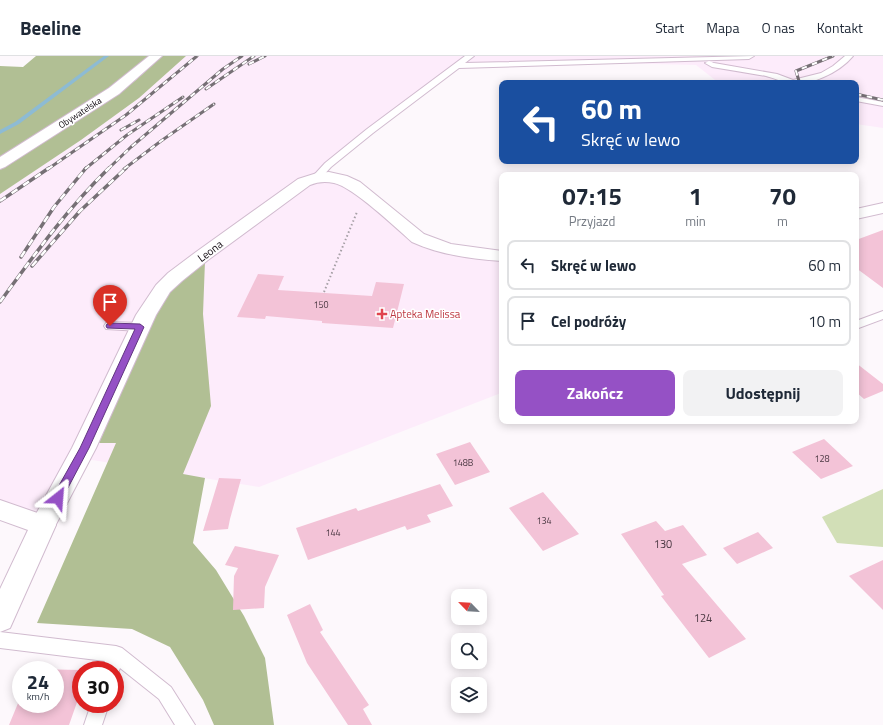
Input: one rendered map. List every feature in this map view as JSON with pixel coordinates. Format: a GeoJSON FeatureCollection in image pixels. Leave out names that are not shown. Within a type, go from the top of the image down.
{"type":"FeatureCollection","features":[{"type":"Feature","properties":{"kind":"street","name":"Obywatelska"},"geometry":{"type":"LineString","coordinates":[[0,164],[114,91],[156,56]]}},
{"type":"Feature","properties":{"kind":"street"},"geometry":{"type":"LineString","coordinates":[[317,177],[333,177],[354,185],[418,238],[463,251],[499,256]]}},
{"type":"Feature","properties":{"kind":"street","name":"Leona"},"geometry":{"type":"LineString","coordinates":[[0,618],[43,525],[84,448],[152,303],[175,277],[294,188],[317,177]]}},
{"type":"Feature","properties":{"kind":"street"},"geometry":{"type":"LineString","coordinates":[[859,213],[883,208]]}},
{"type":"Feature","properties":{"kind":"street"},"geometry":{"type":"LineString","coordinates":[[0,510],[43,525]]}},
{"type":"Feature","properties":{"kind":"lane","name":"Leona"},"geometry":{"type":"LineString","coordinates":[[317,177],[328,165],[346,150],[470,56]]}},
{"type":"Feature","properties":{"kind":"lane"},"geometry":{"type":"LineString","coordinates":[[455,66],[565,59],[703,59],[750,56]]}},
{"type":"Feature","properties":{"kind":"lane"},"geometry":{"type":"LineString","coordinates":[[806,80],[829,73],[849,56]]}},
{"type":"Feature","properties":{"kind":"lane"},"geometry":{"type":"LineString","coordinates":[[703,59],[712,65],[777,76],[786,80]]}},
{"type":"Feature","properties":{"kind":"lane"},"geometry":{"type":"LineString","coordinates":[[859,100],[883,104]]}},
{"type":"Feature","properties":{"kind":"lane"},"geometry":{"type":"LineString","coordinates":[[859,324],[883,316]]}},
{"type":"Feature","properties":{"kind":"lane"},"geometry":{"type":"LineString","coordinates":[[110,326],[140,327]]}},
{"type":"Feature","properties":{"kind":"lane"},"geometry":{"type":"LineString","coordinates":[[0,640],[108,661]]}},
{"type":"Feature","properties":{"kind":"lane"},"geometry":{"type":"LineString","coordinates":[[124,669],[165,693],[186,725]]}},
{"type":"Feature","properties":{"kind":"lane"},"geometry":{"type":"LineString","coordinates":[[94,725],[97,713]]}},
{"type":"Feature","properties":{"kind":"path"},"geometry":{"type":"LineString","coordinates":[[324,292],[361,204],[371,199]]}},
{"type":"Feature","properties":{"kind":"shaded area"},"geometry":{"type":"Polygon","coordinates":[[[186,56],[883,56],[883,128],[859,124],[859,80],[715,80],[696,65],[566,62],[455,66],[317,177],[333,177],[418,238],[499,256],[499,394],[259,487],[86,459],[43,525],[0,510],[0,194],[81,140],[139,98],[186,56]]]}},
{"type":"Feature","properties":{"kind":"green space"},"geometry":{"type":"Polygon","coordinates":[[[36,56],[156,56],[0,164],[0,66],[23,67],[36,56]]]}},
{"type":"Feature","properties":{"kind":"green space"},"geometry":{"type":"Polygon","coordinates":[[[162,56],[186,56],[139,98],[81,140],[0,194],[0,170],[136,80],[162,56]]]}},
{"type":"Feature","properties":{"kind":"green space"},"geometry":{"type":"Polygon","coordinates":[[[205,261],[203,314],[211,406],[183,474],[205,478],[193,543],[216,570],[244,616],[265,658],[274,725],[214,725],[203,700],[170,647],[132,629],[37,623],[116,443],[99,443],[152,320],[173,286],[205,261]]]}},
{"type":"Feature","properties":{"kind":"green space"},"geometry":{"type":"Polygon","coordinates":[[[883,489],[883,547],[837,543],[822,517],[883,489]]]}},
{"type":"Feature","properties":{"kind":"building"},"geometry":{"type":"Polygon","coordinates":[[[883,230],[883,288],[859,270],[859,239],[883,230]]]}},
{"type":"Feature","properties":{"kind":"building"},"geometry":{"type":"Polygon","coordinates":[[[258,274],[284,276],[278,290],[372,296],[376,282],[404,284],[393,328],[322,323],[322,321],[266,316],[265,319],[237,317],[258,274]]]}},
{"type":"Feature","properties":{"kind":"building"},"geometry":{"type":"Polygon","coordinates":[[[859,365],[883,384],[883,391],[864,399],[859,395],[859,365]]]}},
{"type":"Feature","properties":{"kind":"building"},"geometry":{"type":"Polygon","coordinates":[[[824,439],[853,466],[821,479],[792,452],[824,439]]]}},
{"type":"Feature","properties":{"kind":"building"},"geometry":{"type":"Polygon","coordinates":[[[470,442],[490,472],[455,485],[436,454],[470,442]]]}},
{"type":"Feature","properties":{"kind":"building"},"geometry":{"type":"Polygon","coordinates":[[[219,478],[241,479],[228,529],[203,531],[219,478]]]}},
{"type":"Feature","properties":{"kind":"building"},"geometry":{"type":"Polygon","coordinates":[[[440,484],[453,506],[427,515],[431,522],[407,530],[405,526],[308,560],[296,528],[356,508],[358,511],[440,484]]]}},
{"type":"Feature","properties":{"kind":"building"},"geometry":{"type":"Polygon","coordinates":[[[543,492],[579,534],[543,551],[509,508],[543,492]]]}},
{"type":"Feature","properties":{"kind":"building"},"geometry":{"type":"Polygon","coordinates":[[[656,521],[665,531],[683,525],[707,555],[682,564],[746,639],[709,658],[661,596],[664,595],[621,534],[656,521]]]}},
{"type":"Feature","properties":{"kind":"building"},"geometry":{"type":"Polygon","coordinates":[[[758,532],[773,548],[737,564],[723,548],[758,532]]]}},
{"type":"Feature","properties":{"kind":"building"},"geometry":{"type":"Polygon","coordinates":[[[235,546],[279,555],[265,587],[264,608],[233,610],[234,576],[238,568],[225,565],[235,546]]]}},
{"type":"Feature","properties":{"kind":"building"},"geometry":{"type":"Polygon","coordinates":[[[883,560],[883,610],[849,576],[883,560]]]}},
{"type":"Feature","properties":{"kind":"building"},"geometry":{"type":"Polygon","coordinates":[[[310,604],[323,630],[320,632],[369,705],[363,709],[372,725],[348,725],[307,663],[287,615],[310,604]]]}},
{"type":"Feature","properties":{"kind":"building"},"geometry":{"type":"Polygon","coordinates":[[[64,670],[72,670],[72,713],[73,713],[69,725],[9,725],[14,713],[64,713],[64,670]]]}},
{"type":"Feature","properties":{"kind":"waterway"},"geometry":{"type":"LineString","coordinates":[[0,132],[17,123],[107,56]]}},
{"type":"Feature","properties":{"kind":"railway"},"geometry":{"type":"LineString","coordinates":[[48,169],[126,115],[197,56]]}},
{"type":"Feature","properties":{"kind":"railway"},"geometry":{"type":"LineString","coordinates":[[109,168],[131,147],[223,69],[242,56]]}},
{"type":"Feature","properties":{"kind":"railway"},"geometry":{"type":"LineString","coordinates":[[206,89],[254,56]]}},
{"type":"Feature","properties":{"kind":"railway"},"geometry":{"type":"LineString","coordinates":[[249,64],[265,56]]}},
{"type":"Feature","properties":{"kind":"railway"},"geometry":{"type":"LineString","coordinates":[[799,80],[796,71],[833,56]]}},
{"type":"Feature","properties":{"kind":"railway"},"geometry":{"type":"LineString","coordinates":[[859,95],[883,100]]}},
{"type":"Feature","properties":{"kind":"railway"},"geometry":{"type":"LineString","coordinates":[[86,169],[127,135],[183,97]]}},
{"type":"Feature","properties":{"kind":"railway"},"geometry":{"type":"LineString","coordinates":[[124,169],[214,104]]}},
{"type":"Feature","properties":{"kind":"railway"},"geometry":{"type":"LineString","coordinates":[[121,130],[139,120]]}},
{"type":"Feature","properties":{"kind":"railway"},"geometry":{"type":"LineString","coordinates":[[0,201],[49,168]]}},
{"type":"Feature","properties":{"kind":"railway"},"geometry":{"type":"LineString","coordinates":[[0,302],[65,216],[109,168]]}},
{"type":"Feature","properties":{"kind":"railway"},"geometry":{"type":"LineString","coordinates":[[32,266],[80,211],[126,168]]}},
{"type":"Feature","properties":{"kind":"railway"},"geometry":{"type":"LineString","coordinates":[[21,257],[54,207],[86,169]]}},
{"type":"Feature","properties":{"kind":"place","name":"Apteka Melissa"},"geometry":{"type":"Point","coordinates":[382,314]}},
{"type":"Feature","properties":{"kind":"route"},"geometry":{"type":"LineString","coordinates":[[58,498],[84,448],[140,327],[110,326]]}}]}
